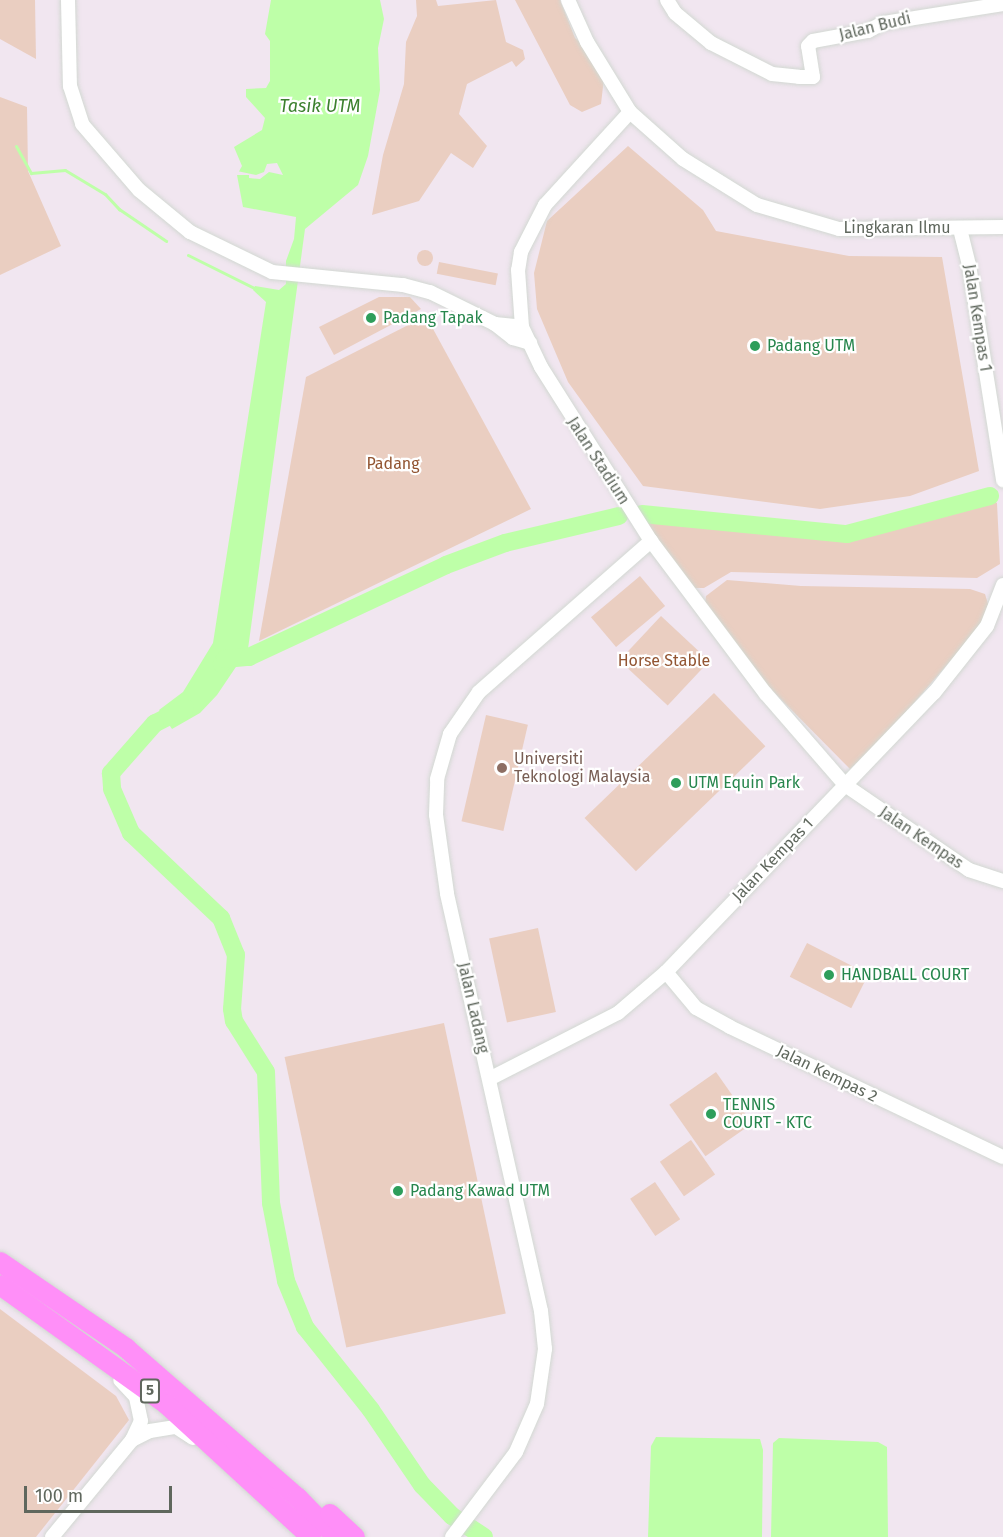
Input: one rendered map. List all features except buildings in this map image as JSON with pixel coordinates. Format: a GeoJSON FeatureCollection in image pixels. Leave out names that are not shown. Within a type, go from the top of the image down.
{"type":"FeatureCollection","features":[{"type":"Feature","properties":{"kind":"highway","name":"5"},"geometry":{"type":"LineString","coordinates":[[0,1262],[126,1348],[298,1498],[336,1537]]}},
{"type":"Feature","properties":{"kind":"highway","name":"5"},"geometry":{"type":"LineString","coordinates":[[0,1285],[59,1324],[166,1404],[264,1491],[311,1537]]}},
{"type":"Feature","properties":{"kind":"highway"},"geometry":{"type":"LineString","coordinates":[[126,1348],[188,1389],[355,1537]]}},
{"type":"Feature","properties":{"kind":"street"},"geometry":{"type":"LineString","coordinates":[[68,0],[70,86],[80,121],[90,138],[155,205],[201,238],[272,272],[307,278],[403,285],[430,292],[495,324],[513,338],[530,343]]}},
{"type":"Feature","properties":{"kind":"street","name":"Lingkaran Ilmu"},"geometry":{"type":"LineString","coordinates":[[568,0],[587,42],[630,112],[683,159],[757,205],[839,229],[1003,227]]}},
{"type":"Feature","properties":{"kind":"street","name":"Jalan Budi"},"geometry":{"type":"LineString","coordinates":[[667,0],[675,13],[711,43],[751,66],[772,74],[799,77],[813,77],[808,46],[813,41],[868,32],[883,23],[1003,4]]}},
{"type":"Feature","properties":{"kind":"street","name":"Jalan Stadium"},"geometry":{"type":"LineString","coordinates":[[630,112],[534,220],[518,270],[522,327],[563,408],[651,541],[766,693],[845,785]]}},
{"type":"Feature","properties":{"kind":"street","name":"Jalan Kempas 1"},"geometry":{"type":"LineString","coordinates":[[960,229],[969,265],[1003,480]]}},
{"type":"Feature","properties":{"kind":"street"},"geometry":{"type":"LineString","coordinates":[[495,324],[522,327]]}},
{"type":"Feature","properties":{"kind":"street","name":"Jalan Ladang"},"geometry":{"type":"LineString","coordinates":[[453,1533],[473,1512],[516,1452],[537,1404],[545,1349],[541,1311],[491,1078],[447,893],[436,815],[437,779],[450,734],[479,692],[651,541]]}},
{"type":"Feature","properties":{"kind":"street","name":"Jalan Kempas 1"},"geometry":{"type":"LineString","coordinates":[[491,1078],[618,1013],[666,972],[934,693],[987,626],[1002,591]]}},
{"type":"Feature","properties":{"kind":"street","name":"Jalan Kempas"},"geometry":{"type":"LineString","coordinates":[[845,785],[969,870],[1003,881]]}},
{"type":"Feature","properties":{"kind":"street","name":"Jalan Kempas 2"},"geometry":{"type":"LineString","coordinates":[[666,972],[696,1008],[730,1027],[1003,1157]]}},
{"type":"Feature","properties":{"kind":"street"},"geometry":{"type":"LineString","coordinates":[[26,1304],[136,1397],[141,1421],[132,1440],[52,1537]]}},
{"type":"Feature","properties":{"kind":"street"},"geometry":{"type":"LineString","coordinates":[[132,1440],[150,1431],[176,1427],[264,1491]]}},
{"type":"Feature","properties":{"kind":"street"},"geometry":{"type":"LineString","coordinates":[[325,1509],[366,1537]]}},
{"type":"Feature","properties":{"kind":"green space"},"geometry":{"type":"Polygon","coordinates":[[[0,0],[35,0],[36,59],[0,39],[0,0]]]}},
{"type":"Feature","properties":{"kind":"green space"},"geometry":{"type":"Polygon","coordinates":[[[416,0],[436,0],[438,6],[496,0],[506,42],[523,50],[525,59],[516,67],[512,61],[467,84],[459,114],[487,146],[473,168],[451,153],[419,201],[372,215],[383,155],[404,84],[406,42],[417,16],[416,0]]]}},
{"type":"Feature","properties":{"kind":"green space"},"geometry":{"type":"Polygon","coordinates":[[[515,0],[560,0],[575,38],[583,45],[604,78],[601,104],[582,112],[570,105],[515,0]]]}},
{"type":"Feature","properties":{"kind":"green space"},"geometry":{"type":"Polygon","coordinates":[[[0,97],[27,107],[28,171],[61,246],[0,275],[0,97]]]}},
{"type":"Feature","properties":{"kind":"green space","name":"Padang UTM"},"geometry":{"type":"Polygon","coordinates":[[[628,146],[703,210],[716,231],[849,256],[942,257],[979,471],[910,496],[820,509],[643,486],[568,382],[537,309],[534,273],[547,221],[628,146]]]}},
{"type":"Feature","properties":{"kind":"green space"},"geometry":{"type":"Polygon","coordinates":[[[425,250],[431,252],[433,258],[431,264],[425,266],[419,264],[417,258],[419,252],[425,250]]]}},
{"type":"Feature","properties":{"kind":"green space"},"geometry":{"type":"Polygon","coordinates":[[[439,262],[498,273],[496,285],[437,274],[439,262]]]}},
{"type":"Feature","properties":{"kind":"green space","name":"Padang Tapak"},"geometry":{"type":"Polygon","coordinates":[[[379,297],[410,297],[421,309],[334,355],[319,327],[379,297]]]}},
{"type":"Feature","properties":{"kind":"green space","name":"Padang"},"geometry":{"type":"Polygon","coordinates":[[[426,316],[531,509],[259,641],[306,377],[426,316]]]}},
{"type":"Feature","properties":{"kind":"green space"},"geometry":{"type":"Polygon","coordinates":[[[990,499],[997,503],[1000,564],[977,578],[731,572],[704,588],[695,588],[640,517],[849,538],[990,499]]]}},
{"type":"Feature","properties":{"kind":"green space"},"geometry":{"type":"Polygon","coordinates":[[[640,576],[665,606],[616,647],[591,617],[640,576]]]}},
{"type":"Feature","properties":{"kind":"green space"},"geometry":{"type":"Polygon","coordinates":[[[727,580],[801,586],[970,589],[985,594],[989,607],[977,630],[893,727],[850,769],[763,681],[705,605],[706,596],[727,580]]]}},
{"type":"Feature","properties":{"kind":"green space","name":"Horse Stable"},"geometry":{"type":"Polygon","coordinates":[[[661,616],[709,661],[668,706],[619,661],[661,616]]]}},
{"type":"Feature","properties":{"kind":"green space","name":"UTM Equin Park"},"geometry":{"type":"Polygon","coordinates":[[[714,693],[765,746],[636,871],[585,818],[714,693]]]}},
{"type":"Feature","properties":{"kind":"green space"},"geometry":{"type":"Polygon","coordinates":[[[486,715],[528,725],[503,831],[461,821],[486,715]]]}},
{"type":"Feature","properties":{"kind":"green space"},"geometry":{"type":"Polygon","coordinates":[[[538,928],[556,1012],[507,1023],[489,938],[538,928]]]}},
{"type":"Feature","properties":{"kind":"green space","name":"HANDBALL COURT"},"geometry":{"type":"Polygon","coordinates":[[[807,943],[868,974],[851,1008],[790,977],[807,943]]]}},
{"type":"Feature","properties":{"kind":"green space","name":"Padang Kawad UTM"},"geometry":{"type":"Polygon","coordinates":[[[444,1023],[506,1314],[346,1347],[285,1057],[444,1023]]]}},
{"type":"Feature","properties":{"kind":"green space","name":"TENNIS COURT - KTC"},"geometry":{"type":"Polygon","coordinates":[[[716,1072],[752,1124],[705,1156],[669,1105],[716,1072]]]}},
{"type":"Feature","properties":{"kind":"green space"},"geometry":{"type":"Polygon","coordinates":[[[691,1140],[715,1174],[684,1196],[660,1162],[691,1140]]]}},
{"type":"Feature","properties":{"kind":"green space"},"geometry":{"type":"Polygon","coordinates":[[[655,1182],[680,1219],[655,1236],[630,1199],[655,1182]]]}},
{"type":"Feature","properties":{"kind":"green space"},"geometry":{"type":"Polygon","coordinates":[[[0,1309],[116,1396],[129,1420],[36,1537],[0,1537],[0,1309]]]}},
{"type":"Feature","properties":{"kind":"water","name":"Tasik UTM"},"geometry":{"type":"Polygon","coordinates":[[[271,0],[380,0],[384,19],[378,48],[380,90],[368,156],[358,185],[305,229],[248,649],[217,695],[200,713],[172,729],[159,710],[183,692],[213,643],[266,302],[253,290],[255,286],[279,290],[286,284],[286,261],[294,239],[296,217],[243,207],[237,175],[242,166],[234,147],[262,130],[265,118],[246,97],[246,89],[266,88],[270,81],[270,41],[265,34],[271,0]]]}},
{"type":"Feature","properties":{"kind":"water"},"geometry":{"type":"Polygon","coordinates":[[[656,1437],[760,1439],[763,1450],[762,1537],[648,1537],[651,1446],[656,1437]]]}},
{"type":"Feature","properties":{"kind":"water"},"geometry":{"type":"Polygon","coordinates":[[[779,1438],[878,1442],[887,1447],[888,1537],[771,1537],[773,1443],[779,1438]]]}},
{"type":"Feature","properties":{"kind":"pier"},"geometry":{"type":"Polygon","coordinates":[[[277,163],[283,175],[269,172],[260,179],[249,178],[249,175],[237,175],[237,171],[256,175],[264,172],[267,164],[277,163]]]}},
{"type":"Feature","properties":{"kind":"waterway"},"geometry":{"type":"LineString","coordinates":[[16,146],[31,173],[65,170],[105,194],[119,209],[166,241]]}},
{"type":"Feature","properties":{"kind":"waterway"},"geometry":{"type":"LineString","coordinates":[[188,255],[256,289]]}},
{"type":"Feature","properties":{"kind":"waterway"},"geometry":{"type":"LineString","coordinates":[[642,514],[847,534],[990,496]]}},
{"type":"Feature","properties":{"kind":"waterway"},"geometry":{"type":"LineString","coordinates":[[222,664],[225,659],[249,657],[446,565],[505,543],[619,516]]}},
{"type":"Feature","properties":{"kind":"waterway"},"geometry":{"type":"LineString","coordinates":[[185,708],[155,723],[111,773],[112,789],[131,833],[221,918],[236,955],[232,1009],[234,1021],[266,1072],[271,1203],[286,1281],[305,1327],[371,1410],[422,1485],[452,1516],[484,1537]]}},
{"type":"Feature","properties":{"kind":"place","name":"Padang Tapak"},"geometry":{"type":"Point","coordinates":[371,318]}},
{"type":"Feature","properties":{"kind":"place","name":"Padang UTM"},"geometry":{"type":"Point","coordinates":[755,346]}},
{"type":"Feature","properties":{"kind":"place","name":"Universiti Teknologi Malaysia"},"geometry":{"type":"Point","coordinates":[502,768]}},
{"type":"Feature","properties":{"kind":"place","name":"UTM Equin Park"},"geometry":{"type":"Point","coordinates":[676,783]}},
{"type":"Feature","properties":{"kind":"place","name":"HANDBALL COURT"},"geometry":{"type":"Point","coordinates":[829,975]}},
{"type":"Feature","properties":{"kind":"place","name":"TENNIS COURT - KTC"},"geometry":{"type":"Point","coordinates":[711,1114]}},
{"type":"Feature","properties":{"kind":"place","name":"Padang Kawad UTM"},"geometry":{"type":"Point","coordinates":[398,1191]}}]}
